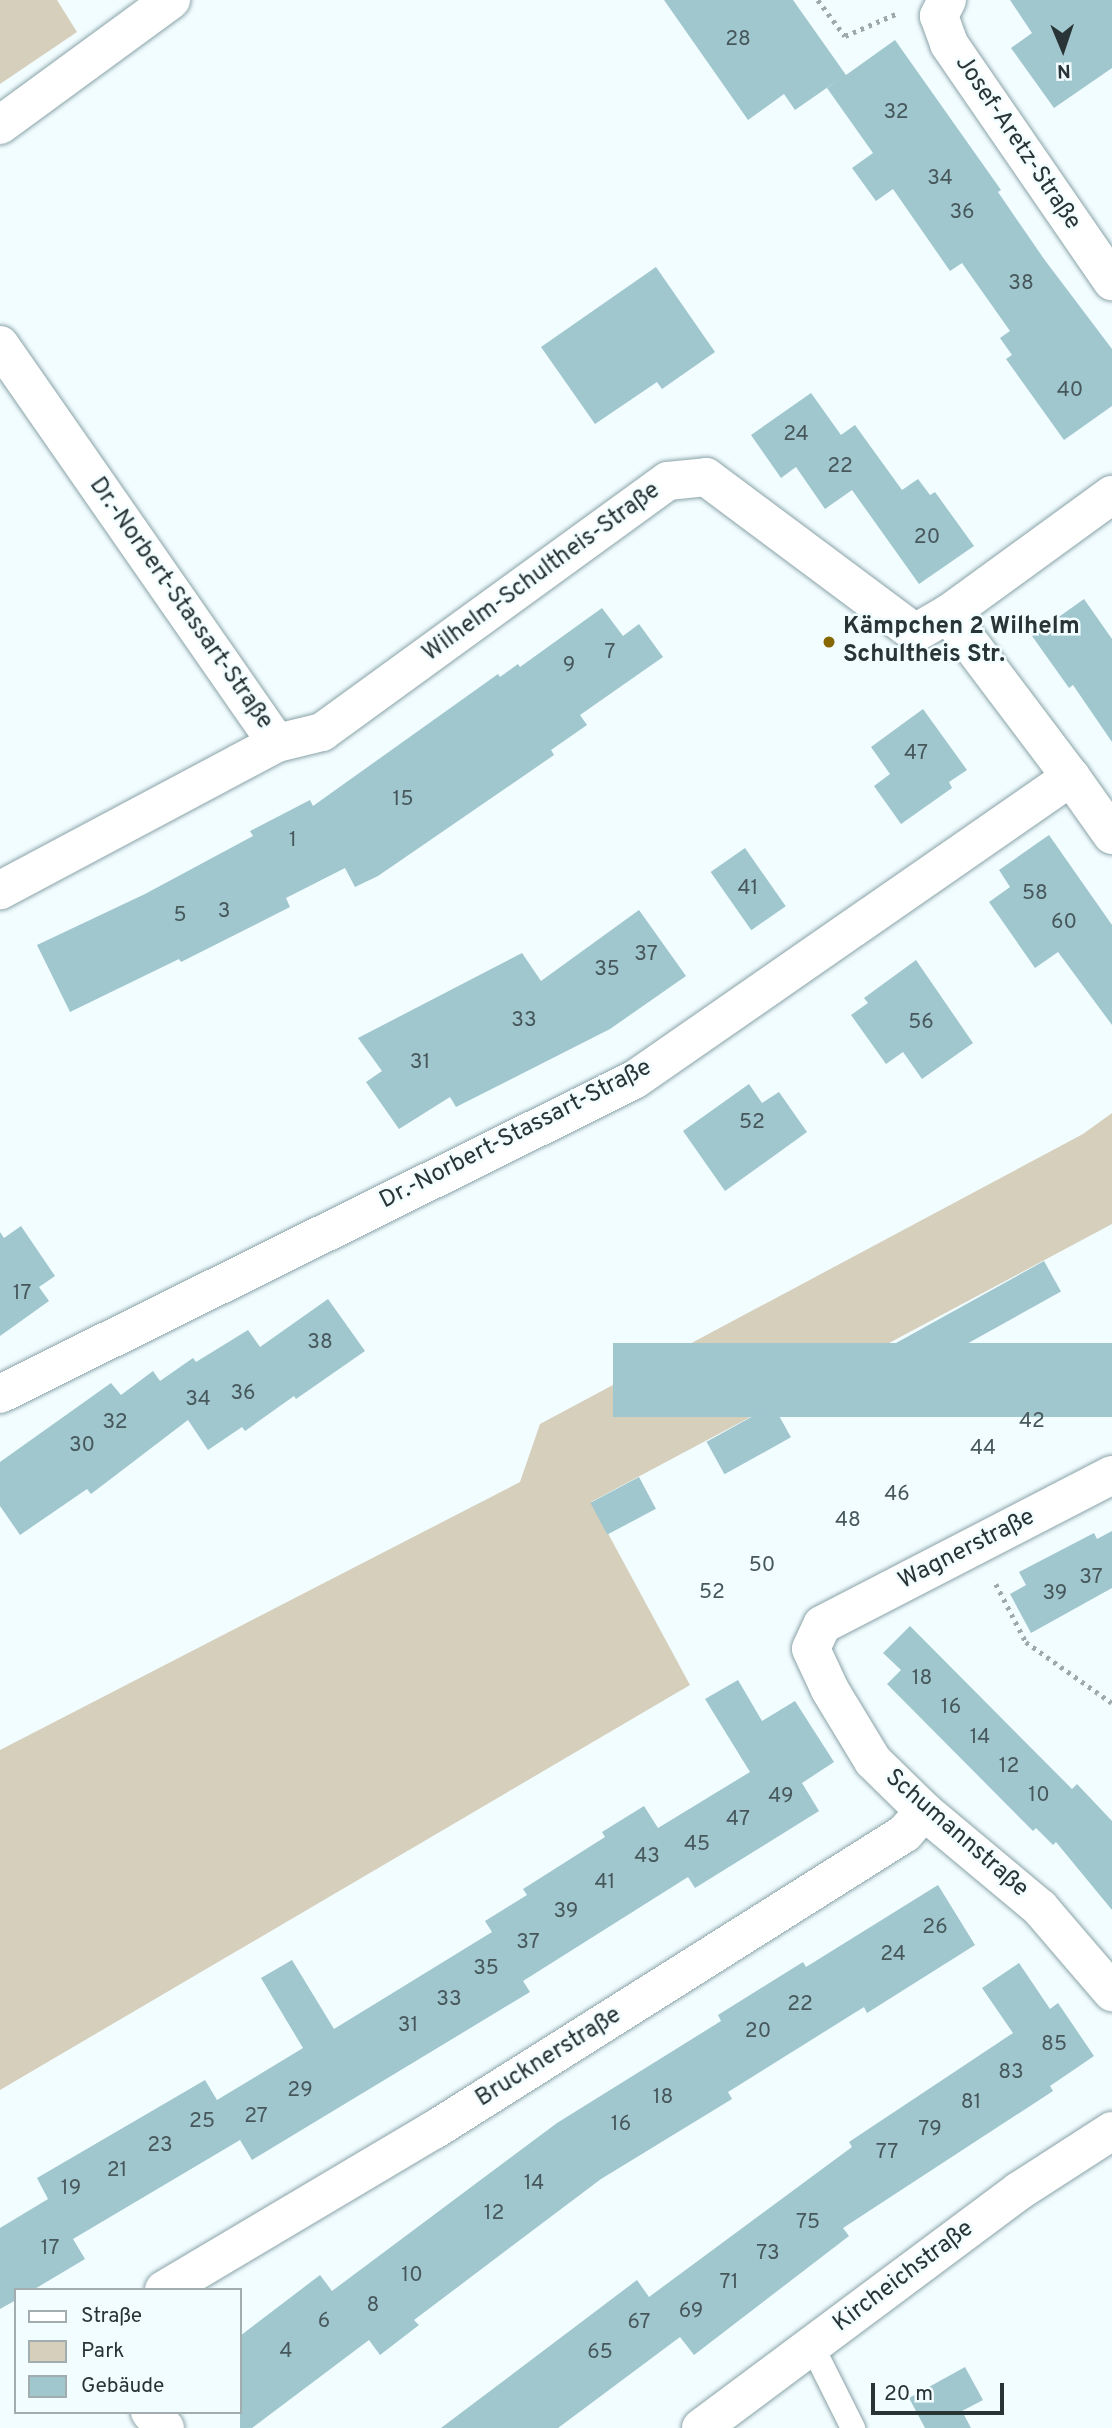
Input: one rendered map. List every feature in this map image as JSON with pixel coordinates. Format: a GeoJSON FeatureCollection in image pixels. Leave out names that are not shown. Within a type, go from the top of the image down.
{"type":"FeatureCollection","features":[{"type":"Feature","properties":{"kind":"street"},"geometry":{"type":"LineString","coordinates":[[0,125],[171,0]]}},
{"type":"Feature","properties":{"kind":"street","name":"Josef-Aretz-Straße"},"geometry":{"type":"LineString","coordinates":[[947,0],[939,16],[949,44],[1112,281]]}},
{"type":"Feature","properties":{"kind":"street","name":"Dr.-Norbert-Stassart-Straße"},"geometry":{"type":"LineString","coordinates":[[0,345],[277,743],[0,890]]}},
{"type":"Feature","properties":{"kind":"street","name":"Wilhelm-Schultheis-Straße"},"geometry":{"type":"LineString","coordinates":[[277,743],[322,732],[668,481],[706,477],[915,634],[948,614],[1112,495]]}},
{"type":"Feature","properties":{"kind":"street"},"geometry":{"type":"LineString","coordinates":[[948,614],[1112,835]]}},
{"type":"Feature","properties":{"kind":"street","name":"Dr.-Norbert-Stassart-Straße"},"geometry":{"type":"LineString","coordinates":[[0,1394],[634,1080],[1071,777]]}},
{"type":"Feature","properties":{"kind":"street","name":"Wagnerstraße"},"geometry":{"type":"LineString","coordinates":[[822,1625],[1112,1475]]}},
{"type":"Feature","properties":{"kind":"street","name":"Schumannstraße"},"geometry":{"type":"LineString","coordinates":[[822,1625],[811,1649],[830,1690],[873,1761],[923,1811],[1040,1908],[1112,1992]]}},
{"type":"Feature","properties":{"kind":"street","name":"Brucknerstraße"},"geometry":{"type":"LineString","coordinates":[[166,2288],[434,2130],[905,1833],[923,1811]]}},
{"type":"Feature","properties":{"kind":"street","name":"Kircheichstraße"},"geometry":{"type":"LineString","coordinates":[[701,2428],[1019,2191],[1112,2131]]}},
{"type":"Feature","properties":{"kind":"street"},"geometry":{"type":"LineString","coordinates":[[152,2414],[165,2428]]}},
{"type":"Feature","properties":{"kind":"lane"},"geometry":{"type":"LineString","coordinates":[[812,2346],[853,2428]]}},
{"type":"Feature","properties":{"kind":"path"},"geometry":{"type":"LineString","coordinates":[[818,0],[845,36],[904,10]]}},
{"type":"Feature","properties":{"kind":"path"},"geometry":{"type":"LineString","coordinates":[[977,1546],[1026,1642],[1112,1703]]}},
{"type":"Feature","properties":{"kind":"green space"},"geometry":{"type":"Polygon","coordinates":[[[0,0],[57,0],[77,32],[0,84],[0,0]]]}},
{"type":"Feature","properties":{"kind":"green space"},"geometry":{"type":"Polygon","coordinates":[[[1112,1113],[1112,1224],[591,1502],[690,1685],[0,2090],[0,1750],[520,1482],[540,1424],[1083,1134],[1112,1113]]]}},
{"type":"Feature","properties":{"kind":"building"},"geometry":{"type":"Polygon","coordinates":[[[664,0],[793,0],[846,75],[895,40],[1001,190],[998,192],[1044,259],[1112,349],[1112,406],[1064,440],[1006,359],[1012,355],[1000,338],[1010,331],[962,263],[950,271],[893,189],[876,201],[852,168],[873,153],[827,88],[841,78],[795,110],[784,94],[748,120],[664,0]]]}},
{"type":"Feature","properties":{"kind":"building"},"geometry":{"type":"Polygon","coordinates":[[[1010,0],[1112,0],[1112,68],[1054,108],[1011,48],[1032,33],[1010,0]]]}},
{"type":"Feature","properties":{"kind":"building"},"geometry":{"type":"Polygon","coordinates":[[[656,267],[715,352],[662,389],[657,382],[595,424],[541,347],[656,267]]]}},
{"type":"Feature","properties":{"kind":"building"},"geometry":{"type":"Polygon","coordinates":[[[811,393],[841,435],[855,425],[902,490],[918,479],[930,495],[935,492],[974,546],[919,584],[852,490],[825,509],[796,467],[781,478],[751,435],[811,393]]]}},
{"type":"Feature","properties":{"kind":"building"},"geometry":{"type":"Polygon","coordinates":[[[1084,599],[1112,639],[1112,742],[1073,685],[1069,688],[1032,636],[1084,599]]]}},
{"type":"Feature","properties":{"kind":"building"},"geometry":{"type":"Polygon","coordinates":[[[602,608],[623,636],[639,624],[663,657],[580,715],[587,725],[551,750],[554,755],[378,876],[355,887],[345,868],[286,898],[290,907],[181,962],[179,959],[70,1012],[37,945],[145,894],[253,836],[250,831],[310,800],[313,806],[498,674],[500,677],[518,664],[520,667],[602,608]]]}},
{"type":"Feature","properties":{"kind":"building"},"geometry":{"type":"Polygon","coordinates":[[[923,709],[967,770],[949,782],[952,788],[901,824],[874,786],[890,774],[871,747],[923,709]]]}},
{"type":"Feature","properties":{"kind":"building"},"geometry":{"type":"Polygon","coordinates":[[[1049,835],[1112,925],[1112,1025],[1058,952],[1035,968],[989,902],[1010,887],[999,870],[1049,835]]]}},
{"type":"Feature","properties":{"kind":"building"},"geometry":{"type":"Polygon","coordinates":[[[745,848],[786,906],[751,930],[711,872],[745,848]]]}},
{"type":"Feature","properties":{"kind":"building"},"geometry":{"type":"Polygon","coordinates":[[[639,910],[686,976],[610,1029],[456,1107],[450,1097],[399,1129],[366,1082],[382,1071],[358,1038],[522,953],[541,981],[639,910]]]}},
{"type":"Feature","properties":{"kind":"building"},"geometry":{"type":"Polygon","coordinates":[[[916,960],[973,1043],[922,1079],[903,1052],[886,1064],[851,1015],[868,1003],[864,998],[916,960]]]}},
{"type":"Feature","properties":{"kind":"building"},"geometry":{"type":"Polygon","coordinates":[[[749,1084],[762,1103],[779,1092],[807,1132],[725,1191],[683,1131],[749,1084]]]}},
{"type":"Feature","properties":{"kind":"building"},"geometry":{"type":"Polygon","coordinates":[[[21,1226],[55,1276],[39,1287],[49,1301],[0,1336],[0,1232],[4,1238],[21,1226]]]}},
{"type":"Feature","properties":{"kind":"building"},"geometry":{"type":"Polygon","coordinates":[[[1044,1261],[1061,1292],[861,1403],[844,1372],[1044,1261]]]}},
{"type":"Feature","properties":{"kind":"building"},"geometry":{"type":"Polygon","coordinates":[[[328,1299],[365,1351],[296,1399],[294,1396],[245,1431],[242,1427],[208,1450],[188,1420],[91,1494],[87,1489],[20,1535],[0,1506],[0,1462],[111,1383],[121,1395],[153,1371],[160,1381],[193,1358],[196,1362],[248,1330],[260,1347],[328,1299]]]}},
{"type":"Feature","properties":{"kind":"building"},"geometry":{"type":"Polygon","coordinates":[[[613,1343],[1112,1343],[1112,1417],[613,1417],[613,1343]]]}},
{"type":"Feature","properties":{"kind":"building"},"geometry":{"type":"Polygon","coordinates":[[[773,1405],[791,1437],[724,1474],[707,1442],[773,1405]]]}},
{"type":"Feature","properties":{"kind":"building"},"geometry":{"type":"Polygon","coordinates":[[[639,1477],[656,1509],[607,1535],[590,1503],[639,1477]]]}},
{"type":"Feature","properties":{"kind":"building"},"geometry":{"type":"Polygon","coordinates":[[[1112,1531],[1112,1588],[1031,1633],[1010,1594],[1026,1585],[1019,1572],[1094,1533],[1097,1539],[1112,1531]]]}},
{"type":"Feature","properties":{"kind":"building"},"geometry":{"type":"Polygon","coordinates":[[[910,1626],[1072,1789],[1077,1784],[1112,1821],[1112,1910],[1056,1842],[1053,1845],[1036,1828],[1033,1831],[887,1684],[901,1670],[883,1653],[910,1626]]]}},
{"type":"Feature","properties":{"kind":"building"},"geometry":{"type":"Polygon","coordinates":[[[738,1680],[762,1721],[795,1701],[834,1762],[802,1783],[819,1811],[695,1888],[688,1877],[523,1981],[530,1992],[252,2160],[240,2140],[73,2239],[85,2259],[36,2288],[14,2288],[14,2301],[0,2309],[0,2228],[48,2199],[37,2178],[205,2080],[217,2100],[303,2048],[261,1978],[292,1960],[334,2029],[492,1932],[485,1921],[527,1895],[523,1889],[605,1837],[602,1832],[644,1806],[658,1828],[750,1772],[705,1699],[738,1680]]]}},
{"type":"Feature","properties":{"kind":"building"},"geometry":{"type":"Polygon","coordinates":[[[938,1885],[975,1945],[867,2013],[864,2007],[728,2092],[732,2099],[601,2179],[414,2320],[419,2325],[380,2355],[369,2340],[252,2428],[240,2428],[242,2334],[320,2275],[332,2291],[557,2123],[721,2021],[718,2015],[803,1962],[806,1967],[938,1885]]]}},
{"type":"Feature","properties":{"kind":"building"},"geometry":{"type":"Polygon","coordinates":[[[1019,1963],[1050,2009],[1058,2003],[1094,2056],[1050,2086],[1053,2091],[843,2228],[849,2236],[694,2355],[680,2337],[558,2428],[441,2428],[637,2280],[649,2297],[852,2147],[849,2142],[1013,2033],[982,1988],[1019,1963]]]}},
{"type":"Feature","properties":{"kind":"building"},"geometry":{"type":"Polygon","coordinates":[[[965,2367],[983,2400],[962,2411],[971,2428],[925,2428],[909,2398],[965,2367]]]}},
{"type":"Feature","properties":{"kind":"place","name":"Kämpchen 2 Wilhelm Schultheis Str."},"geometry":{"type":"Point","coordinates":[829,642]}}]}
